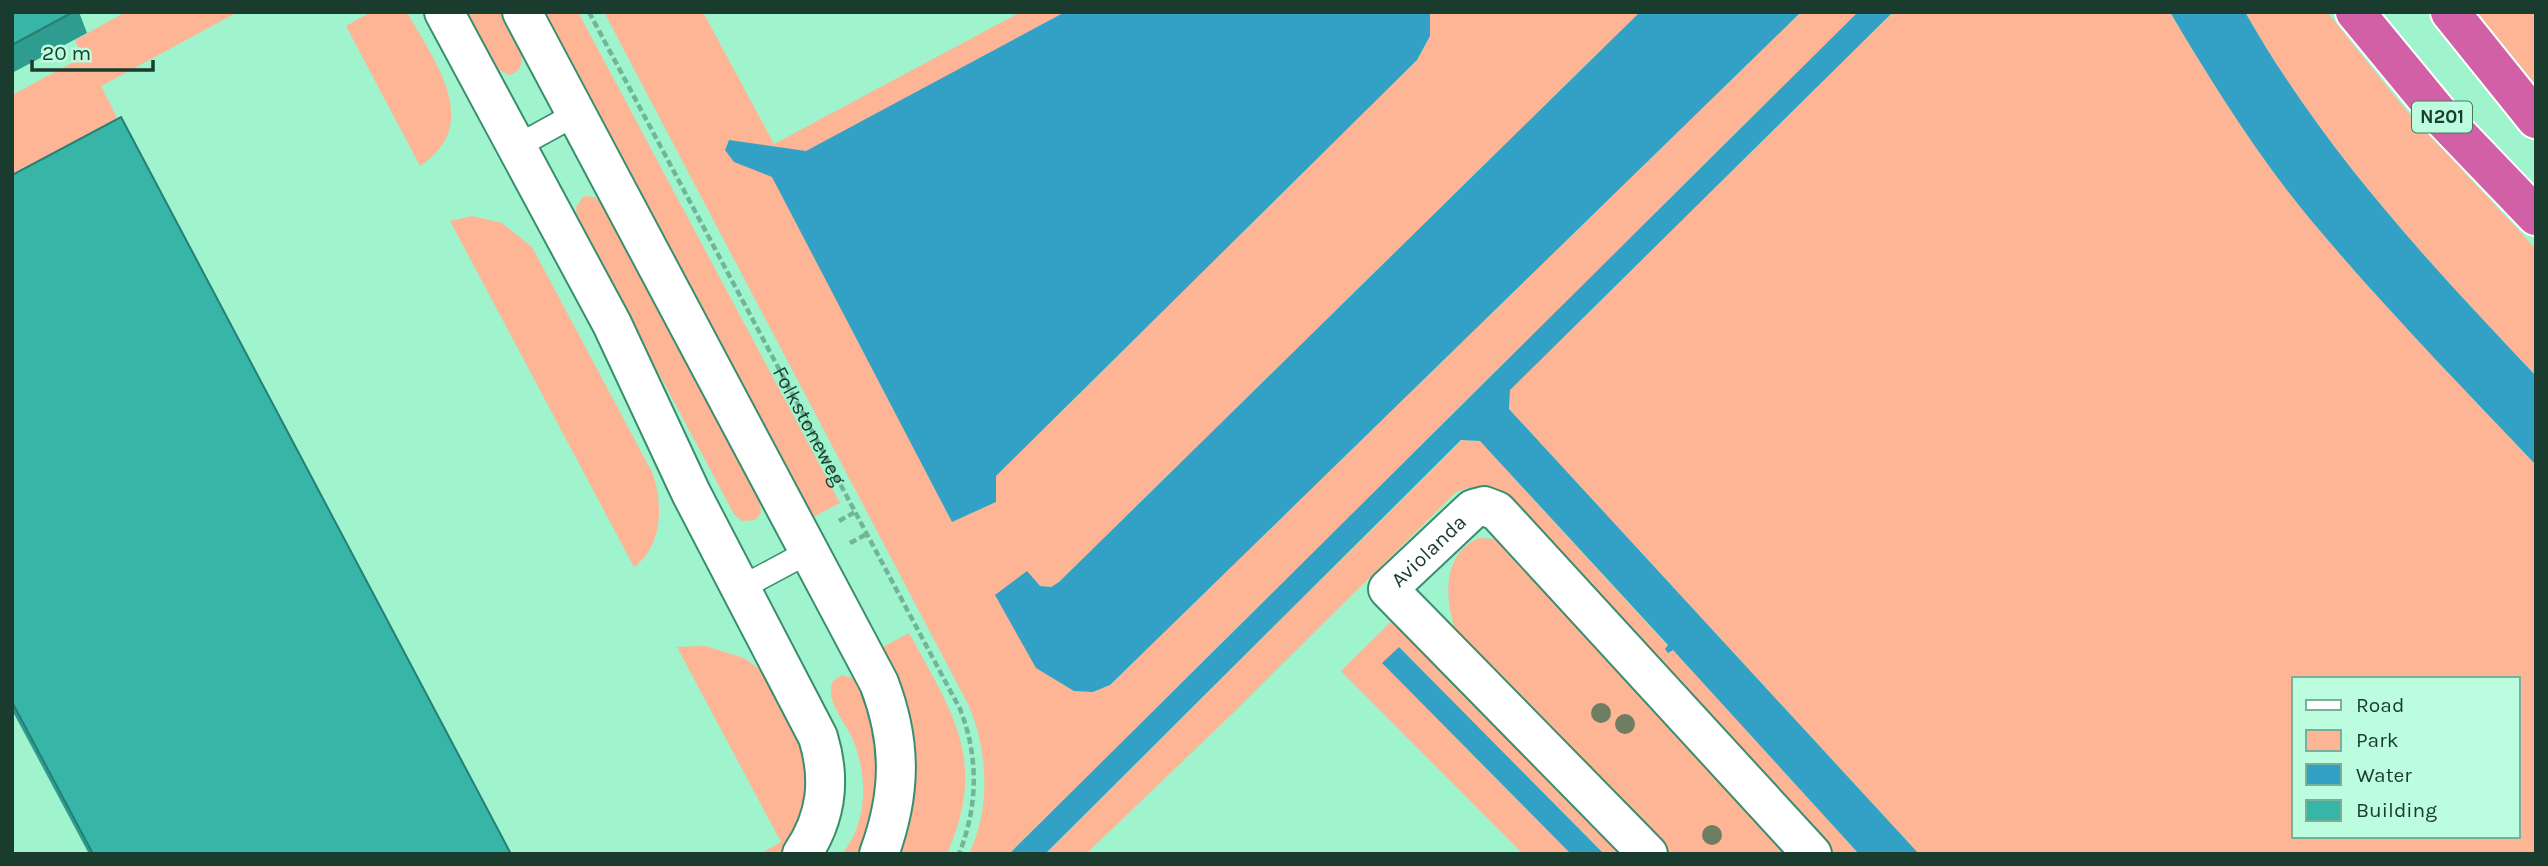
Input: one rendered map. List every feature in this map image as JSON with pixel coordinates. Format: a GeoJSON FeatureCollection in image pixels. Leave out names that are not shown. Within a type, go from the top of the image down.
{"type":"FeatureCollection","features":[{"type":"Feature","properties":{"kind":"highway","name":"N201"},"geometry":{"type":"LineString","coordinates":[[2355,12],[2444,120],[2536,216]]}},
{"type":"Feature","properties":{"kind":"highway"},"geometry":{"type":"LineString","coordinates":[[2450,12],[2536,120]]}},
{"type":"Feature","properties":{"kind":"street"},"geometry":{"type":"LineString","coordinates":[[444,12],[612,324],[691,493],[801,702],[823,753],[824,804],[816,831],[802,854]]}},
{"type":"Feature","properties":{"kind":"street"},"geometry":{"type":"LineString","coordinates":[[522,12],[872,668],[894,727],[897,780],[890,820],[878,854]]}},
{"type":"Feature","properties":{"kind":"street","name":"Aviolanda"},"geometry":{"type":"LineString","coordinates":[[1648,854],[1388,589],[1462,516],[1473,509],[1484,506],[1497,511],[1812,854]]}},
{"type":"Feature","properties":{"kind":"lane"},"geometry":{"type":"LineString","coordinates":[[516,147],[576,114]]}},
{"type":"Feature","properties":{"kind":"lane"},"geometry":{"type":"LineString","coordinates":[[741,588],[810,551]]}},
{"type":"Feature","properties":{"kind":"path","name":"Folkstoneweg"},"geometry":{"type":"LineString","coordinates":[[589,12],[960,709],[972,743],[974,771],[970,822],[959,854]]}},
{"type":"Feature","properties":{"kind":"green space"},"geometry":{"type":"Polygon","coordinates":[[[126,12],[238,12],[101,86],[129,141],[12,203],[12,95],[83,57],[75,40],[126,12]]]}},
{"type":"Feature","properties":{"kind":"green space"},"geometry":{"type":"Polygon","coordinates":[[[371,12],[407,12],[440,71],[448,91],[451,111],[449,131],[439,149],[420,166],[346,26],[371,12]]]}},
{"type":"Feature","properties":{"kind":"green space"},"geometry":{"type":"Polygon","coordinates":[[[465,12],[500,12],[519,46],[521,64],[517,70],[509,75],[496,68],[465,12]]]}},
{"type":"Feature","properties":{"kind":"green space"},"geometry":{"type":"Polygon","coordinates":[[[544,12],[578,12],[840,503],[813,517],[544,12]]]}},
{"type":"Feature","properties":{"kind":"green space"},"geometry":{"type":"Polygon","coordinates":[[[604,12],[703,12],[774,144],[1021,12],[1065,12],[806,152],[729,140],[725,149],[735,162],[772,176],[952,522],[996,502],[996,476],[1417,60],[1430,36],[1430,12],[1640,12],[1059,582],[1051,587],[1040,586],[1074,691],[1093,692],[1110,685],[1801,12],[1858,12],[1009,854],[969,854],[981,818],[984,780],[980,742],[969,706],[604,12]]]}},
{"type":"Feature","properties":{"kind":"green space"},"geometry":{"type":"Polygon","coordinates":[[[1893,12],[2170,12],[2236,118],[2310,219],[2392,313],[2536,465],[2536,854],[1919,854],[1509,409],[1510,390],[1893,12]]]}},
{"type":"Feature","properties":{"kind":"green space"},"geometry":{"type":"Polygon","coordinates":[[[2245,12],[2327,12],[2405,109],[2536,249],[2536,376],[2417,247],[2343,158],[2308,111],[2245,12]]]}},
{"type":"Feature","properties":{"kind":"green space"},"geometry":{"type":"Polygon","coordinates":[[[2477,12],[2536,12],[2536,85],[2477,12]]]}},
{"type":"Feature","properties":{"kind":"green space"},"geometry":{"type":"Polygon","coordinates":[[[584,196],[595,197],[605,209],[759,497],[761,513],[755,520],[742,521],[734,514],[578,222],[576,207],[584,196]]]}},
{"type":"Feature","properties":{"kind":"green space"},"geometry":{"type":"Polygon","coordinates":[[[472,216],[502,223],[532,247],[653,474],[658,499],[658,524],[651,548],[634,567],[450,221],[472,216]]]}},
{"type":"Feature","properties":{"kind":"green space"},"geometry":{"type":"Polygon","coordinates":[[[1462,440],[1480,441],[1668,646],[1669,653],[1673,650],[1859,854],[1826,854],[1486,490],[1467,488],[1456,492],[1086,854],[1045,854],[1462,440]]]}},
{"type":"Feature","properties":{"kind":"green space"},"geometry":{"type":"Polygon","coordinates":[[[1479,538],[1499,539],[1797,854],[1663,854],[1460,642],[1451,614],[1448,584],[1457,557],[1466,546],[1479,538]]]}},
{"type":"Feature","properties":{"kind":"green space"},"geometry":{"type":"Polygon","coordinates":[[[1398,615],[1634,854],[1604,854],[1399,647],[1383,664],[1571,854],[1523,854],[1341,671],[1398,615]]]}},
{"type":"Feature","properties":{"kind":"green space"},"geometry":{"type":"Polygon","coordinates":[[[909,633],[951,714],[965,764],[965,791],[959,821],[947,854],[895,854],[913,792],[916,754],[910,717],[883,647],[909,633]]]}},
{"type":"Feature","properties":{"kind":"green space"},"geometry":{"type":"Polygon","coordinates":[[[705,646],[744,658],[766,674],[809,753],[805,805],[781,854],[760,854],[781,842],[677,647],[705,646]]]}},
{"type":"Feature","properties":{"kind":"green space"},"geometry":{"type":"Polygon","coordinates":[[[842,675],[852,678],[859,686],[875,728],[881,763],[864,854],[842,854],[857,828],[863,784],[853,740],[831,696],[833,681],[842,675]]]}},
{"type":"Feature","properties":{"kind":"water"},"geometry":{"type":"Polygon","coordinates":[[[1065,12],[1430,12],[1430,36],[1417,60],[996,476],[996,502],[952,522],[772,177],[734,162],[725,150],[729,140],[806,151],[1065,12]]]}},
{"type":"Feature","properties":{"kind":"water"},"geometry":{"type":"Polygon","coordinates":[[[1640,12],[1801,12],[1110,685],[1093,692],[1074,691],[1036,668],[995,595],[1027,571],[1040,586],[1051,587],[1059,582],[1640,12]]]}},
{"type":"Feature","properties":{"kind":"water"},"geometry":{"type":"Polygon","coordinates":[[[1858,12],[1893,12],[1510,390],[1509,409],[1919,854],[1859,854],[1673,650],[1668,653],[1665,649],[1668,645],[1480,441],[1461,440],[1045,854],[1009,854],[1858,12]]]}},
{"type":"Feature","properties":{"kind":"water"},"geometry":{"type":"Polygon","coordinates":[[[2170,12],[2245,12],[2308,111],[2343,158],[2417,247],[2536,376],[2536,465],[2392,313],[2310,219],[2236,118],[2170,12]]]}},
{"type":"Feature","properties":{"kind":"water"},"geometry":{"type":"Polygon","coordinates":[[[1399,647],[1604,854],[1571,854],[1382,663],[1399,647]]]}},
{"type":"Feature","properties":{"kind":"building"},"geometry":{"type":"Polygon","coordinates":[[[12,12],[73,12],[12,45],[12,12]]]}},
{"type":"Feature","properties":{"kind":"building"},"geometry":{"type":"Polygon","coordinates":[[[121,117],[511,854],[93,854],[12,702],[12,175],[121,117]]]}}]}
